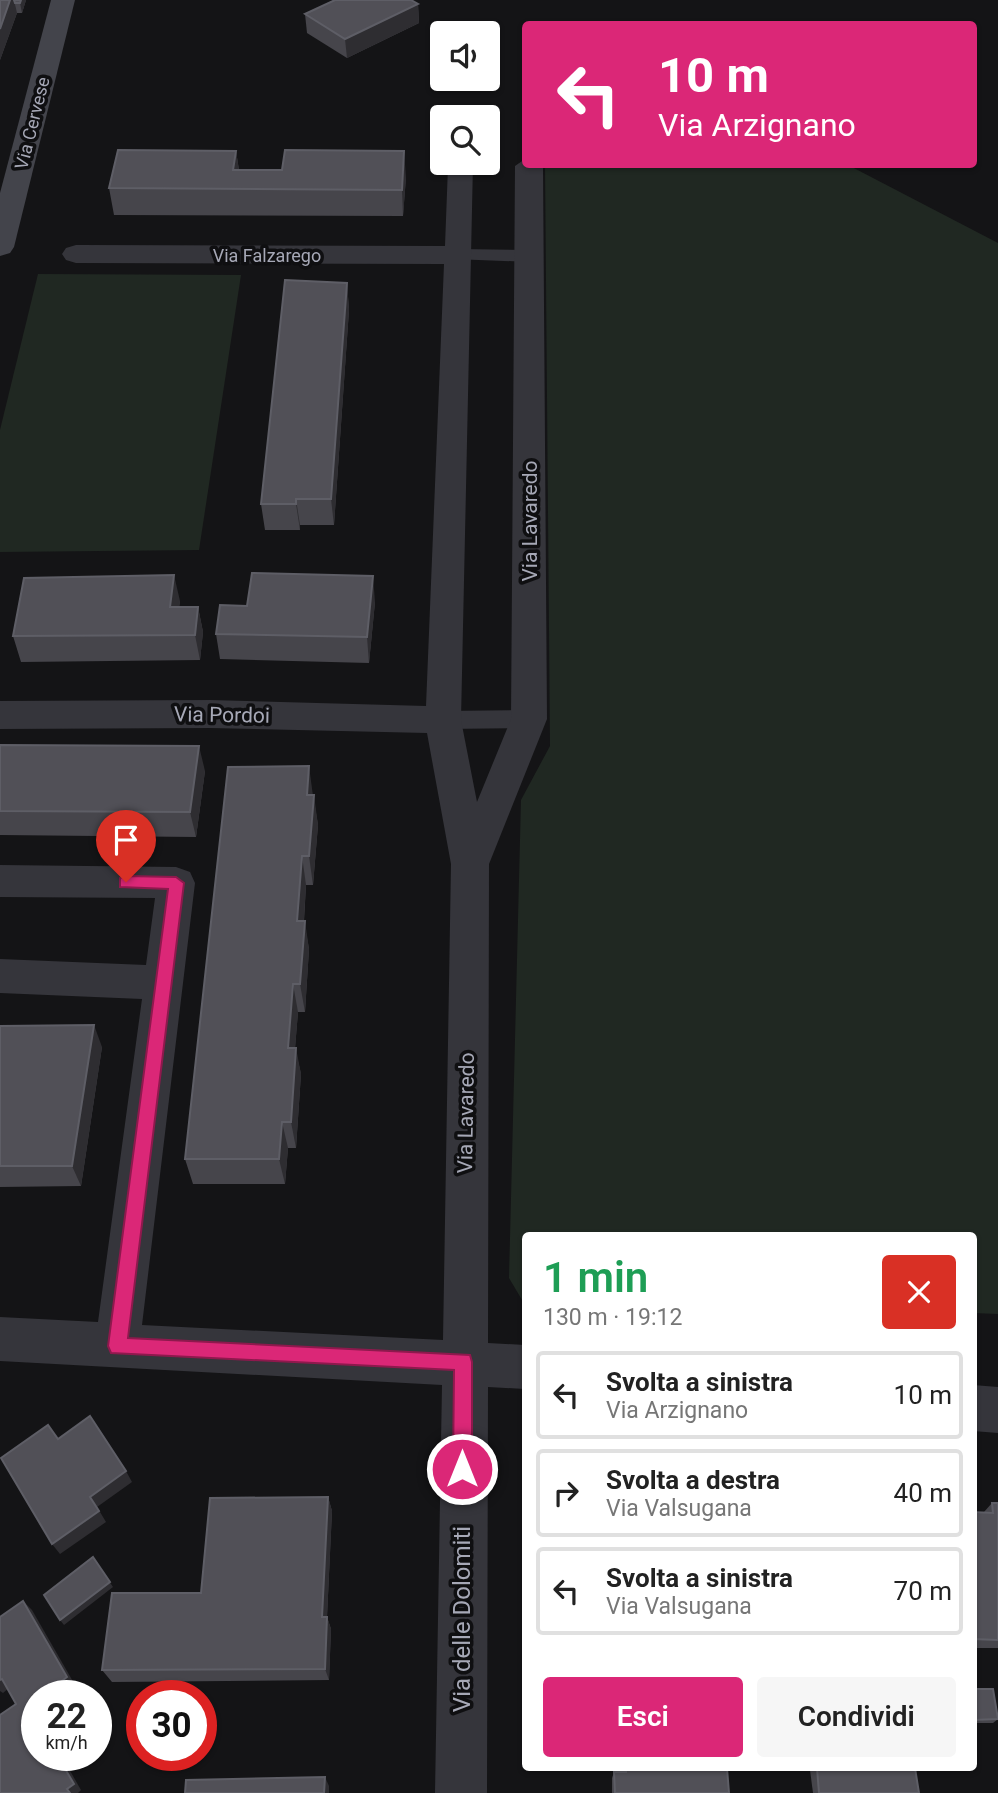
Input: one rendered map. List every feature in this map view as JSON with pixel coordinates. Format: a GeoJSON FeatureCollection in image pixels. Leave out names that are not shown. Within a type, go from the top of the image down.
{"type":"FeatureCollection","features":[{"type":"Feature","properties":{"kind":"main road","name":"Via Cervese"},"geometry":{"type":"LineString","coordinates":[[0,247],[63,0]]}},
{"type":"Feature","properties":{"kind":"street","name":"Via Lavaredo"},"geometry":{"type":"LineString","coordinates":[[470,864],[528,719],[531,256],[529,168]]}},
{"type":"Feature","properties":{"kind":"street","name":"Via Lavaredo"},"geometry":{"type":"LineString","coordinates":[[462,175],[443,720],[470,864],[463,1362]]}},
{"type":"Feature","properties":{"kind":"street","name":"Via Falzarego"},"geometry":{"type":"LineString","coordinates":[[76,254],[459,255]]}},
{"type":"Feature","properties":{"kind":"street","name":"Via Pordoi"},"geometry":{"type":"LineString","coordinates":[[0,715],[210,714],[443,720]]}},
{"type":"Feature","properties":{"kind":"street"},"geometry":{"type":"LineString","coordinates":[[0,881],[176,883],[117,1346]]}},
{"type":"Feature","properties":{"kind":"street"},"geometry":{"type":"LineString","coordinates":[[0,976],[164,983]]}},
{"type":"Feature","properties":{"kind":"street"},"geometry":{"type":"LineString","coordinates":[[0,1339],[522,1367]]}},
{"type":"Feature","properties":{"kind":"street","name":"Via delle Dolomiti"},"geometry":{"type":"LineString","coordinates":[[461,1793],[463,1362]]}},
{"type":"Feature","properties":{"kind":"street"},"geometry":{"type":"LineString","coordinates":[[977,1408],[998,1410]]}},
{"type":"Feature","properties":{"kind":"lane"},"geometry":{"type":"LineString","coordinates":[[459,255],[531,256]]}},
{"type":"Feature","properties":{"kind":"lane"},"geometry":{"type":"LineString","coordinates":[[443,720],[528,719]]}},
{"type":"Feature","properties":{"kind":"shaded area"},"geometry":{"type":"Polygon","coordinates":[[[545,168],[854,168],[998,243],[998,1314],[977,1313],[977,1232],[522,1232],[522,1300],[509,1278],[521,800],[550,746],[545,168]]]}},
{"type":"Feature","properties":{"kind":"shaded area"},"geometry":{"type":"Polygon","coordinates":[[[38,274],[241,275],[199,550],[0,552],[0,430],[38,274]]]}},
{"type":"Feature","properties":{"kind":"building"},"geometry":{"type":"Polygon","coordinates":[[[0,0],[10,0],[0,29],[0,0]]]}},
{"type":"Feature","properties":{"kind":"building"},"geometry":{"type":"Polygon","coordinates":[[[335,0],[411,0],[418,4],[345,39],[305,14],[335,0]]]}},
{"type":"Feature","properties":{"kind":"building"},"geometry":{"type":"Polygon","coordinates":[[[118,150],[236,151],[233,170],[282,170],[285,150],[404,151],[402,190],[109,188],[118,150]]]}},
{"type":"Feature","properties":{"kind":"building"},"geometry":{"type":"Polygon","coordinates":[[[285,280],[347,283],[331,499],[296,499],[296,504],[261,504],[285,280]]]}},
{"type":"Feature","properties":{"kind":"building"},"geometry":{"type":"Polygon","coordinates":[[[252,573],[373,576],[367,637],[216,634],[220,605],[247,606],[252,573]]]}},
{"type":"Feature","properties":{"kind":"building"},"geometry":{"type":"Polygon","coordinates":[[[174,575],[170,607],[198,607],[195,635],[13,636],[24,578],[174,575]]]}},
{"type":"Feature","properties":{"kind":"building"},"geometry":{"type":"Polygon","coordinates":[[[0,745],[199,746],[190,812],[0,811],[0,745]]]}},
{"type":"Feature","properties":{"kind":"building"},"geometry":{"type":"Polygon","coordinates":[[[309,766],[307,795],[314,795],[309,856],[302,856],[297,921],[305,921],[300,984],[293,984],[288,1048],[296,1048],[291,1122],[282,1122],[279,1159],[185,1159],[228,767],[309,766]]]}},
{"type":"Feature","properties":{"kind":"building"},"geometry":{"type":"Polygon","coordinates":[[[94,1025],[72,1166],[0,1166],[0,1026],[94,1025]]]}},
{"type":"Feature","properties":{"kind":"building"},"geometry":{"type":"Polygon","coordinates":[[[90,1416],[126,1471],[90,1497],[99,1511],[52,1544],[1,1458],[48,1425],[58,1439],[90,1416]]]}},
{"type":"Feature","properties":{"kind":"building"},"geometry":{"type":"Polygon","coordinates":[[[328,1497],[322,1617],[327,1617],[325,1669],[102,1670],[112,1593],[201,1593],[210,1498],[328,1497]]]}},
{"type":"Feature","properties":{"kind":"building"},"geometry":{"type":"Polygon","coordinates":[[[992,1503],[998,1503],[998,1640],[977,1639],[977,1512],[993,1513],[992,1503]]]}},
{"type":"Feature","properties":{"kind":"building"},"geometry":{"type":"Polygon","coordinates":[[[93,1557],[110,1582],[60,1620],[44,1595],[93,1557]]]}},
{"type":"Feature","properties":{"kind":"building"},"geometry":{"type":"Polygon","coordinates":[[[23,1601],[67,1677],[63,1680],[21,1680],[21,1771],[66,1771],[74,1784],[67,1789],[70,1793],[0,1793],[0,1715],[16,1704],[2,1679],[0,1680],[0,1617],[23,1601]]]}},
{"type":"Feature","properties":{"kind":"building"},"geometry":{"type":"Polygon","coordinates":[[[977,1689],[993,1689],[998,1719],[977,1720],[977,1689]]]}},
{"type":"Feature","properties":{"kind":"building"},"geometry":{"type":"Polygon","coordinates":[[[727,1771],[729,1793],[615,1793],[614,1772],[727,1771]]]}},
{"type":"Feature","properties":{"kind":"building"},"geometry":{"type":"Polygon","coordinates":[[[817,1771],[915,1771],[919,1793],[819,1793],[817,1771]]]}},
{"type":"Feature","properties":{"kind":"building"},"geometry":{"type":"Polygon","coordinates":[[[325,1777],[324,1793],[185,1793],[186,1780],[325,1777]]]}},
{"type":"Feature","properties":{"kind":"route"},"geometry":{"type":"LineString","coordinates":[[126,882],[176,883],[117,1346],[463,1362],[462,1469]]}}]}
